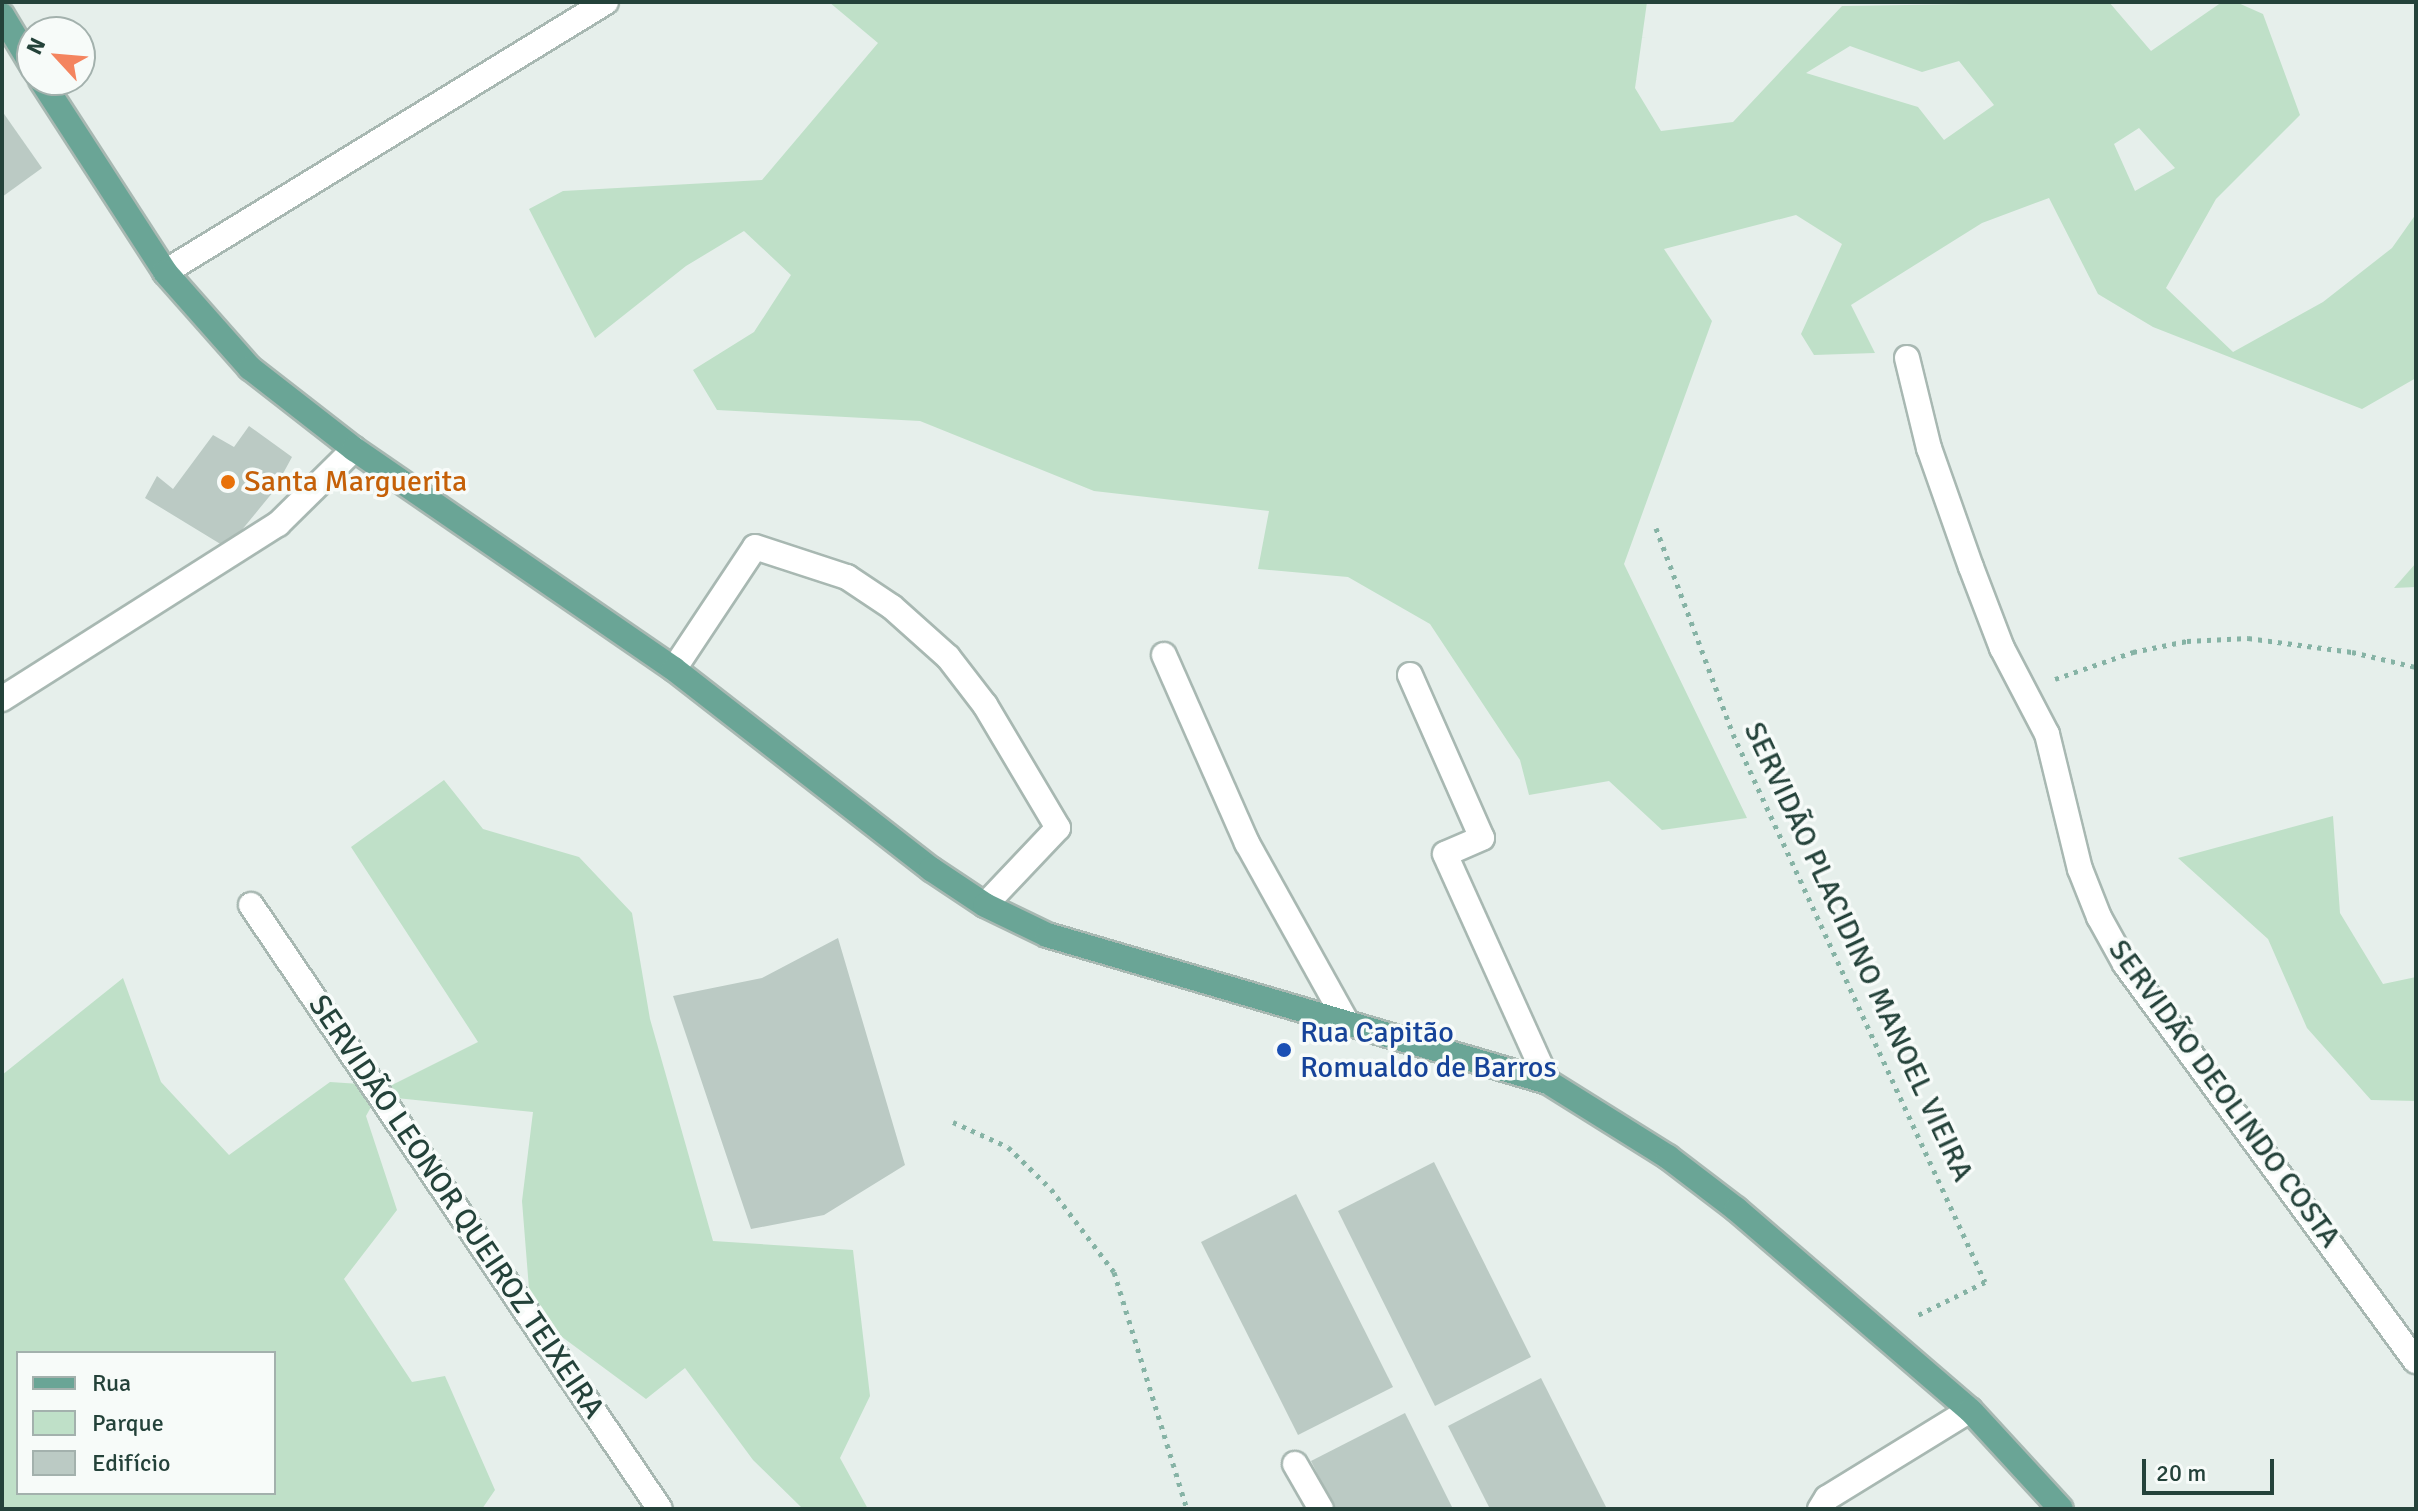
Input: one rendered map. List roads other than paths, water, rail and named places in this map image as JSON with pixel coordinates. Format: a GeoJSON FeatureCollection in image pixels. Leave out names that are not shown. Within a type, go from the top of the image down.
{"type":"FeatureCollection","features":[{"type":"Feature","properties":{"kind":"main road"},"geometry":{"type":"LineString","coordinates":[[51,96],[165,272],[250,368],[354,449],[674,669],[859,815],[985,905],[1047,935],[1122,961],[1346,1021],[1548,1082],[1668,1157],[1880,1333],[1970,1410],[2026,1465],[2061,1509]]}},
{"type":"Feature","properties":{"kind":"street"},"geometry":{"type":"LineString","coordinates":[[165,272],[606,2]]}},
{"type":"Feature","properties":{"kind":"street","name":"SERVIDÃO DEOLINDO COSTA"},"geometry":{"type":"LineString","coordinates":[[1907,358],[1929,448],[1971,567],[2060,777],[2080,869],[2125,964],[2416,1361]]}},
{"type":"Feature","properties":{"kind":"street"},"geometry":{"type":"LineString","coordinates":[[2,699],[278,524],[354,449]]}},
{"type":"Feature","properties":{"kind":"street"},"geometry":{"type":"LineString","coordinates":[[674,669],[755,547],[847,577],[892,607],[948,657],[985,705],[1058,828],[985,905]]}},
{"type":"Feature","properties":{"kind":"street"},"geometry":{"type":"LineString","coordinates":[[1164,655],[1247,843],[1346,1021]]}},
{"type":"Feature","properties":{"kind":"street"},"geometry":{"type":"LineString","coordinates":[[1410,675],[1482,838],[1445,854],[1548,1082]]}},
{"type":"Feature","properties":{"kind":"street","name":"SERVIDÃO LEONOR QUEIROZ TEIXEIRA"},"geometry":{"type":"LineString","coordinates":[[251,905],[660,1509]]}},
{"type":"Feature","properties":{"kind":"street"},"geometry":{"type":"LineString","coordinates":[[1820,1509],[1827,1498],[1970,1410]]}},
{"type":"Feature","properties":{"kind":"street"},"geometry":{"type":"LineString","coordinates":[[1295,1464],[1321,1509]]}},
{"type":"Feature","properties":{"kind":"place","name":"Santa Marguerita"},"geometry":{"type":"Point","coordinates":[228,482]}},
{"type":"Feature","properties":{"kind":"place","name":"Rua Capitão Romualdo de Barros"},"geometry":{"type":"Point","coordinates":[1284,1050]}}]}
